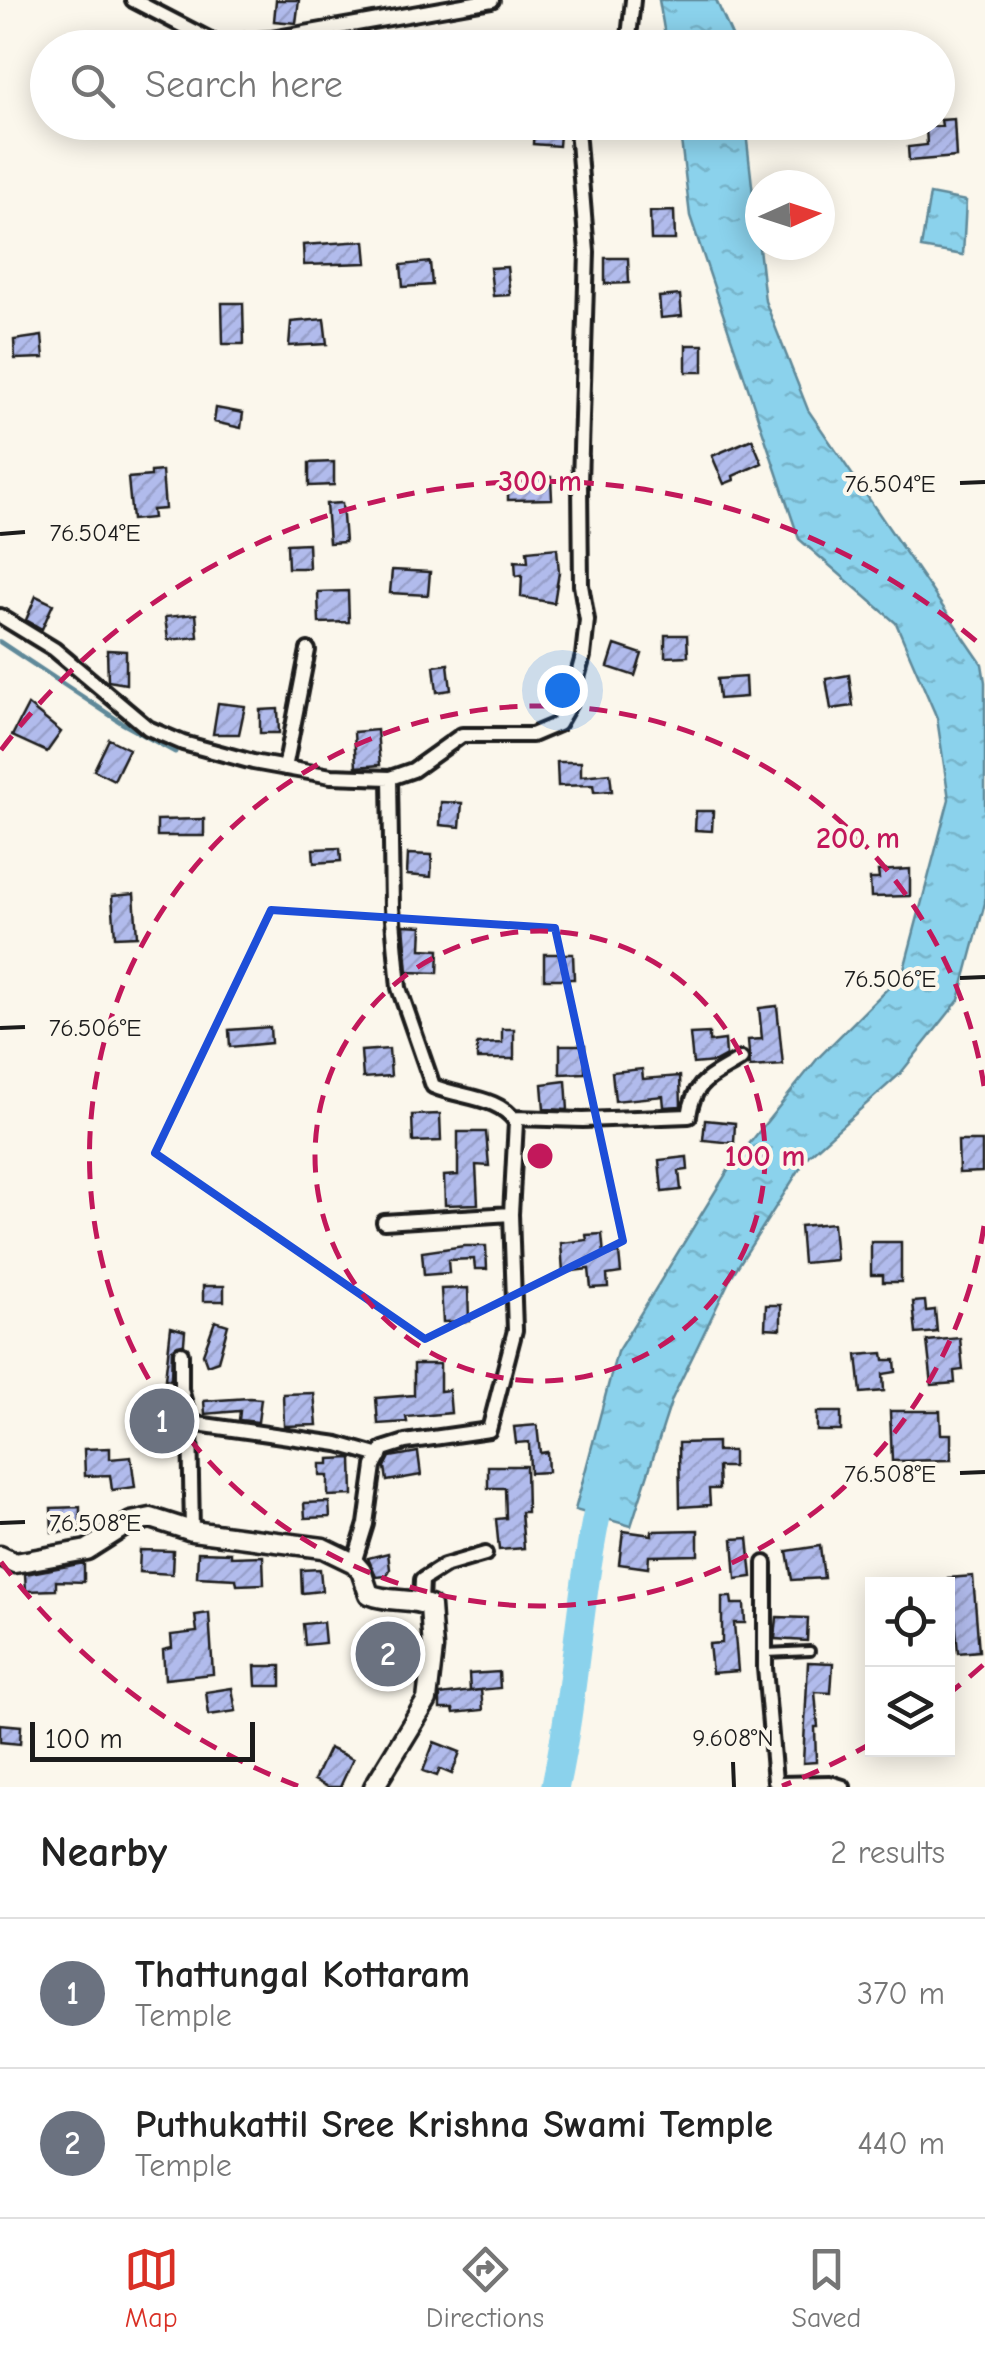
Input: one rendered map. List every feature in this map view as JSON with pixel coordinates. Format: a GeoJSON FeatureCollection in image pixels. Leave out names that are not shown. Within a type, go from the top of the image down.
{"type":"FeatureCollection","features":[{"type":"Feature","properties":{"kind":"main road"},"geometry":{"type":"LineString","coordinates":[[0,1556],[15,1563],[86,1550],[131,1522],[150,1518],[192,1531],[322,1548],[354,1563],[369,1594],[384,1601],[422,1602],[430,1606],[433,1623],[427,1700],[374,1787]]}},
{"type":"Feature","properties":{"kind":"street"},"geometry":{"type":"LineString","coordinates":[[132,0],[192,30]]}},
{"type":"Feature","properties":{"kind":"street"},"geometry":{"type":"LineString","coordinates":[[322,30],[492,0]]}},
{"type":"Feature","properties":{"kind":"street"},"geometry":{"type":"LineString","coordinates":[[630,30],[632,0]]}},
{"type":"Feature","properties":{"kind":"street"},"geometry":{"type":"LineString","coordinates":[[0,616],[54,648],[148,728],[183,743],[286,768],[331,776],[390,778],[413,770],[462,735],[532,735],[558,724],[570,703],[583,656],[587,620],[580,551],[587,252],[578,140]]}},
{"type":"Feature","properties":{"kind":"street"},"geometry":{"type":"LineString","coordinates":[[286,768],[308,650]]}},
{"type":"Feature","properties":{"kind":"street"},"geometry":{"type":"LineString","coordinates":[[354,1563],[366,1524],[374,1466],[383,1450],[405,1442],[489,1430],[515,1330],[511,1214],[514,1118],[490,1102],[454,1095],[434,1086],[424,1060],[399,988],[392,908],[390,778]]}},
{"type":"Feature","properties":{"kind":"street"},"geometry":{"type":"LineString","coordinates":[[514,1118],[689,1116],[702,1080],[741,1059]]}},
{"type":"Feature","properties":{"kind":"street"},"geometry":{"type":"LineString","coordinates":[[384,1222],[511,1214]]}},
{"type":"Feature","properties":{"kind":"street"},"geometry":{"type":"LineString","coordinates":[[181,1353],[181,1389],[190,1424],[192,1531]]}},
{"type":"Feature","properties":{"kind":"street"},"geometry":{"type":"LineString","coordinates":[[190,1424],[324,1441],[380,1456]]}},
{"type":"Feature","properties":{"kind":"street"},"geometry":{"type":"LineString","coordinates":[[422,1602],[422,1580],[444,1566],[485,1554]]}},
{"type":"Feature","properties":{"kind":"street"},"geometry":{"type":"LineString","coordinates":[[765,1563],[765,1653],[775,1781],[842,1787]]}},
{"type":"Feature","properties":{"kind":"lane"},"geometry":{"type":"LineString","coordinates":[[765,1653],[810,1651]]}},
{"type":"Feature","properties":{"kind":"highlighted area"},"geometry":{"type":"Polygon","coordinates":[[[271,910],[555,928],[623,1241],[425,1339],[155,1153],[271,910]]]}},
{"type":"Feature","properties":{"kind":"water"},"geometry":{"type":"Polygon","coordinates":[[[659,0],[716,0],[729,30],[664,30],[659,0]]]}},
{"type":"Feature","properties":{"kind":"water"},"geometry":{"type":"Polygon","coordinates":[[[681,140],[747,140],[750,170],[745,170],[745,260],[760,260],[765,301],[808,410],[982,664],[985,903],[959,1000],[900,1074],[808,1156],[731,1277],[672,1399],[631,1526],[575,1510],[617,1352],[729,1169],[818,1058],[903,973],[949,799],[937,718],[896,623],[799,539],[690,216],[681,140]]]}},
{"type":"Feature","properties":{"kind":"water"},"geometry":{"type":"Polygon","coordinates":[[[930,194],[966,201],[963,255],[921,248],[930,194]]]}},
{"type":"Feature","properties":{"kind":"building"},"geometry":{"type":"Polygon","coordinates":[[[276,0],[299,0],[296,23],[274,21],[276,0]]]}},
{"type":"Feature","properties":{"kind":"building"},"geometry":{"type":"Polygon","coordinates":[[[955,138],[956,157],[909,161],[908,147],[927,145],[927,140],[955,138]]]}},
{"type":"Feature","properties":{"kind":"building"},"geometry":{"type":"Polygon","coordinates":[[[533,140],[560,140],[559,146],[533,144],[533,140]]]}},
{"type":"Feature","properties":{"kind":"building"},"geometry":{"type":"Polygon","coordinates":[[[674,211],[675,240],[651,240],[650,212],[674,211]]]}},
{"type":"Feature","properties":{"kind":"building"},"geometry":{"type":"Polygon","coordinates":[[[365,241],[367,263],[304,265],[303,245],[365,241]]]}},
{"type":"Feature","properties":{"kind":"building"},"geometry":{"type":"Polygon","coordinates":[[[605,258],[628,258],[629,283],[605,284],[605,258]]]}},
{"type":"Feature","properties":{"kind":"building"},"geometry":{"type":"Polygon","coordinates":[[[430,262],[432,285],[403,287],[401,265],[430,262]]]}},
{"type":"Feature","properties":{"kind":"building"},"geometry":{"type":"Polygon","coordinates":[[[507,267],[510,295],[493,296],[490,268],[507,267]]]}},
{"type":"Feature","properties":{"kind":"building"},"geometry":{"type":"Polygon","coordinates":[[[680,295],[682,316],[661,318],[659,297],[680,295]]]}},
{"type":"Feature","properties":{"kind":"building"},"geometry":{"type":"Polygon","coordinates":[[[222,303],[243,303],[244,344],[223,344],[222,303]]]}},
{"type":"Feature","properties":{"kind":"building"},"geometry":{"type":"Polygon","coordinates":[[[324,319],[327,344],[289,346],[291,322],[324,319]]]}},
{"type":"Feature","properties":{"kind":"building"},"geometry":{"type":"Polygon","coordinates":[[[42,336],[44,358],[15,359],[14,340],[42,336]]]}},
{"type":"Feature","properties":{"kind":"building"},"geometry":{"type":"Polygon","coordinates":[[[686,345],[703,345],[703,372],[686,372],[686,345]]]}},
{"type":"Feature","properties":{"kind":"building"},"geometry":{"type":"Polygon","coordinates":[[[216,408],[243,413],[241,428],[214,422],[216,408]]]}},
{"type":"Feature","properties":{"kind":"building"},"geometry":{"type":"Polygon","coordinates":[[[752,439],[762,463],[724,484],[712,456],[752,439]]]}},
{"type":"Feature","properties":{"kind":"building"},"geometry":{"type":"Polygon","coordinates":[[[334,462],[334,485],[309,486],[309,463],[334,462]]]}},
{"type":"Feature","properties":{"kind":"building"},"geometry":{"type":"Polygon","coordinates":[[[162,471],[165,509],[152,510],[153,518],[132,520],[128,478],[162,471]]]}},
{"type":"Feature","properties":{"kind":"building"},"geometry":{"type":"Polygon","coordinates":[[[551,477],[552,499],[508,500],[508,486],[520,486],[520,478],[551,477]]]}},
{"type":"Feature","properties":{"kind":"building"},"geometry":{"type":"Polygon","coordinates":[[[342,503],[345,542],[329,543],[326,504],[342,503]]]}},
{"type":"Feature","properties":{"kind":"building"},"geometry":{"type":"Polygon","coordinates":[[[308,543],[309,568],[288,568],[287,544],[308,543]]]}},
{"type":"Feature","properties":{"kind":"building"},"geometry":{"type":"Polygon","coordinates":[[[557,548],[559,572],[554,603],[521,597],[522,575],[516,576],[515,561],[528,562],[527,551],[557,548]]]}},
{"type":"Feature","properties":{"kind":"building"},"geometry":{"type":"Polygon","coordinates":[[[392,570],[430,572],[428,595],[390,593],[392,570]]]}},
{"type":"Feature","properties":{"kind":"building"},"geometry":{"type":"Polygon","coordinates":[[[348,591],[349,622],[319,623],[318,592],[348,591]]]}},
{"type":"Feature","properties":{"kind":"building"},"geometry":{"type":"Polygon","coordinates":[[[36,596],[53,604],[42,629],[26,620],[36,596]]]}},
{"type":"Feature","properties":{"kind":"building"},"geometry":{"type":"Polygon","coordinates":[[[196,614],[198,637],[168,640],[165,617],[196,614]]]}},
{"type":"Feature","properties":{"kind":"building"},"geometry":{"type":"Polygon","coordinates":[[[665,635],[687,635],[688,656],[665,657],[665,635]]]}},
{"type":"Feature","properties":{"kind":"building"},"geometry":{"type":"Polygon","coordinates":[[[615,645],[642,654],[635,676],[608,667],[615,645]]]}},
{"type":"Feature","properties":{"kind":"building"},"geometry":{"type":"Polygon","coordinates":[[[107,650],[126,651],[126,684],[108,681],[107,650]]]}},
{"type":"Feature","properties":{"kind":"building"},"geometry":{"type":"Polygon","coordinates":[[[448,664],[451,690],[437,692],[434,666],[448,664]]]}},
{"type":"Feature","properties":{"kind":"building"},"geometry":{"type":"Polygon","coordinates":[[[849,675],[853,706],[831,709],[826,679],[849,675]]]}},
{"type":"Feature","properties":{"kind":"building"},"geometry":{"type":"Polygon","coordinates":[[[745,677],[746,697],[719,699],[717,679],[745,677]]]}},
{"type":"Feature","properties":{"kind":"building"},"geometry":{"type":"Polygon","coordinates":[[[218,703],[245,706],[239,734],[213,734],[218,703]]]}},
{"type":"Feature","properties":{"kind":"building"},"geometry":{"type":"Polygon","coordinates":[[[28,705],[61,732],[47,752],[12,736],[28,705]]]}},
{"type":"Feature","properties":{"kind":"building"},"geometry":{"type":"Polygon","coordinates":[[[278,709],[279,733],[260,733],[260,710],[278,709]]]}},
{"type":"Feature","properties":{"kind":"building"},"geometry":{"type":"Polygon","coordinates":[[[377,730],[380,765],[356,767],[354,732],[377,730]]]}},
{"type":"Feature","properties":{"kind":"building"},"geometry":{"type":"Polygon","coordinates":[[[109,739],[129,749],[114,780],[94,770],[109,739]]]}},
{"type":"Feature","properties":{"kind":"building"},"geometry":{"type":"Polygon","coordinates":[[[557,762],[581,762],[581,776],[610,773],[612,791],[594,792],[593,785],[558,786],[557,762]]]}},
{"type":"Feature","properties":{"kind":"building"},"geometry":{"type":"Polygon","coordinates":[[[441,802],[462,803],[460,827],[440,825],[441,802]]]}},
{"type":"Feature","properties":{"kind":"building"},"geometry":{"type":"Polygon","coordinates":[[[696,811],[713,811],[712,831],[695,830],[696,811]]]}},
{"type":"Feature","properties":{"kind":"building"},"geometry":{"type":"Polygon","coordinates":[[[204,819],[204,836],[157,836],[157,820],[204,819]]]}},
{"type":"Feature","properties":{"kind":"building"},"geometry":{"type":"Polygon","coordinates":[[[340,848],[341,861],[314,863],[313,849],[340,848]]]}},
{"type":"Feature","properties":{"kind":"building"},"geometry":{"type":"Polygon","coordinates":[[[408,854],[432,855],[431,877],[407,875],[408,854]]]}},
{"type":"Feature","properties":{"kind":"building"},"geometry":{"type":"Polygon","coordinates":[[[910,869],[910,896],[871,897],[870,879],[879,879],[878,871],[910,869]]]}},
{"type":"Feature","properties":{"kind":"building"},"geometry":{"type":"Polygon","coordinates":[[[134,894],[137,936],[115,937],[112,896],[134,894]]]}},
{"type":"Feature","properties":{"kind":"building"},"geometry":{"type":"Polygon","coordinates":[[[404,925],[422,926],[421,949],[439,950],[438,973],[408,972],[404,925]]]}},
{"type":"Feature","properties":{"kind":"building"},"geometry":{"type":"Polygon","coordinates":[[[544,954],[573,954],[574,979],[544,979],[544,954]]]}},
{"type":"Feature","properties":{"kind":"building"},"geometry":{"type":"Polygon","coordinates":[[[777,1006],[783,1065],[750,1067],[748,1040],[762,1039],[759,1008],[777,1006]]]}},
{"type":"Feature","properties":{"kind":"building"},"geometry":{"type":"Polygon","coordinates":[[[270,1027],[271,1043],[230,1047],[229,1030],[270,1027]]]}},
{"type":"Feature","properties":{"kind":"building"},"geometry":{"type":"Polygon","coordinates":[[[502,1029],[514,1029],[514,1059],[477,1059],[477,1044],[502,1043],[502,1029]]]}},
{"type":"Feature","properties":{"kind":"building"},"geometry":{"type":"Polygon","coordinates":[[[709,1033],[709,1042],[725,1040],[726,1056],[715,1062],[693,1064],[690,1034],[709,1033]]]}},
{"type":"Feature","properties":{"kind":"building"},"geometry":{"type":"Polygon","coordinates":[[[560,1045],[585,1045],[585,1073],[560,1074],[560,1045]]]}},
{"type":"Feature","properties":{"kind":"building"},"geometry":{"type":"Polygon","coordinates":[[[389,1049],[391,1076],[363,1078],[361,1051],[389,1049]]]}},
{"type":"Feature","properties":{"kind":"building"},"geometry":{"type":"Polygon","coordinates":[[[642,1069],[643,1079],[680,1076],[681,1106],[664,1107],[663,1096],[615,1101],[612,1072],[642,1069]]]}},
{"type":"Feature","properties":{"kind":"building"},"geometry":{"type":"Polygon","coordinates":[[[566,1081],[568,1110],[544,1109],[542,1084],[566,1081]]]}},
{"type":"Feature","properties":{"kind":"building"},"geometry":{"type":"Polygon","coordinates":[[[440,1114],[441,1141],[413,1142],[412,1115],[440,1114]]]}},
{"type":"Feature","properties":{"kind":"building"},"geometry":{"type":"Polygon","coordinates":[[[705,1120],[735,1123],[734,1143],[703,1140],[705,1120]]]}},
{"type":"Feature","properties":{"kind":"building"},"geometry":{"type":"Polygon","coordinates":[[[458,1132],[486,1132],[489,1166],[476,1165],[478,1204],[445,1205],[444,1176],[458,1175],[458,1132]]]}},
{"type":"Feature","properties":{"kind":"building"},"geometry":{"type":"Polygon","coordinates":[[[958,1141],[982,1141],[982,1172],[959,1173],[958,1141]]]}},
{"type":"Feature","properties":{"kind":"building"},"geometry":{"type":"Polygon","coordinates":[[[687,1157],[688,1170],[679,1171],[681,1190],[662,1192],[659,1160],[687,1157]]]}},
{"type":"Feature","properties":{"kind":"building"},"geometry":{"type":"Polygon","coordinates":[[[833,1223],[836,1260],[803,1263],[800,1226],[833,1223]]]}},
{"type":"Feature","properties":{"kind":"building"},"geometry":{"type":"Polygon","coordinates":[[[602,1234],[604,1255],[619,1253],[621,1273],[607,1275],[608,1287],[591,1288],[589,1269],[563,1272],[561,1243],[602,1234]]]}},
{"type":"Feature","properties":{"kind":"building"},"geometry":{"type":"Polygon","coordinates":[[[871,1242],[901,1242],[901,1282],[883,1282],[883,1275],[871,1275],[871,1242]]]}},
{"type":"Feature","properties":{"kind":"building"},"geometry":{"type":"Polygon","coordinates":[[[486,1246],[487,1269],[475,1269],[474,1259],[448,1260],[449,1273],[424,1275],[422,1252],[486,1246]]]}},
{"type":"Feature","properties":{"kind":"building"},"geometry":{"type":"Polygon","coordinates":[[[203,1286],[224,1286],[224,1301],[203,1301],[203,1286]]]}},
{"type":"Feature","properties":{"kind":"building"},"geometry":{"type":"Polygon","coordinates":[[[468,1288],[469,1321],[443,1322],[441,1289],[468,1288]]]}},
{"type":"Feature","properties":{"kind":"building"},"geometry":{"type":"Polygon","coordinates":[[[925,1301],[926,1311],[935,1310],[937,1332],[916,1334],[913,1302],[925,1301]]]}},
{"type":"Feature","properties":{"kind":"building"},"geometry":{"type":"Polygon","coordinates":[[[766,1305],[781,1305],[781,1329],[765,1328],[766,1305]]]}},
{"type":"Feature","properties":{"kind":"building"},"geometry":{"type":"Polygon","coordinates":[[[215,1321],[228,1325],[218,1361],[207,1365],[203,1354],[215,1321]]]}},
{"type":"Feature","properties":{"kind":"building"},"geometry":{"type":"Polygon","coordinates":[[[171,1327],[185,1331],[184,1343],[172,1349],[171,1380],[165,1379],[171,1327]]]}},
{"type":"Feature","properties":{"kind":"building"},"geometry":{"type":"Polygon","coordinates":[[[960,1338],[963,1370],[954,1371],[955,1383],[932,1385],[927,1341],[960,1338]]]}},
{"type":"Feature","properties":{"kind":"building"},"geometry":{"type":"Polygon","coordinates":[[[883,1353],[884,1360],[895,1360],[896,1372],[883,1374],[884,1391],[861,1393],[857,1355],[883,1353]]]}},
{"type":"Feature","properties":{"kind":"building"},"geometry":{"type":"Polygon","coordinates":[[[414,1364],[440,1364],[440,1391],[449,1390],[451,1413],[378,1424],[376,1398],[414,1395],[414,1364]]]}},
{"type":"Feature","properties":{"kind":"building"},"geometry":{"type":"Polygon","coordinates":[[[314,1393],[317,1425],[284,1426],[283,1394],[314,1393]]]}},
{"type":"Feature","properties":{"kind":"building"},"geometry":{"type":"Polygon","coordinates":[[[261,1399],[258,1422],[239,1420],[240,1411],[205,1414],[204,1401],[261,1399]]]}},
{"type":"Feature","properties":{"kind":"building"},"geometry":{"type":"Polygon","coordinates":[[[174,1403],[178,1432],[149,1434],[147,1405],[174,1403]]]}},
{"type":"Feature","properties":{"kind":"building"},"geometry":{"type":"Polygon","coordinates":[[[890,1411],[940,1411],[941,1434],[951,1434],[951,1460],[892,1461],[890,1411]]]}},
{"type":"Feature","properties":{"kind":"building"},"geometry":{"type":"Polygon","coordinates":[[[817,1412],[841,1412],[841,1431],[817,1431],[817,1412]]]}},
{"type":"Feature","properties":{"kind":"building"},"geometry":{"type":"Polygon","coordinates":[[[537,1425],[540,1453],[547,1452],[548,1472],[530,1473],[529,1442],[516,1443],[514,1427],[537,1425]]]}},
{"type":"Feature","properties":{"kind":"building"},"geometry":{"type":"Polygon","coordinates":[[[717,1442],[717,1451],[733,1451],[733,1467],[718,1467],[719,1489],[709,1489],[710,1505],[680,1507],[679,1443],[717,1442]]]}},
{"type":"Feature","properties":{"kind":"building"},"geometry":{"type":"Polygon","coordinates":[[[110,1448],[110,1459],[131,1457],[135,1487],[112,1490],[110,1475],[85,1476],[84,1449],[110,1448]]]}},
{"type":"Feature","properties":{"kind":"building"},"geometry":{"type":"Polygon","coordinates":[[[418,1452],[421,1475],[387,1481],[385,1467],[390,1457],[418,1452]]]}},
{"type":"Feature","properties":{"kind":"building"},"geometry":{"type":"Polygon","coordinates":[[[352,1458],[353,1495],[328,1496],[328,1476],[320,1476],[320,1464],[329,1464],[329,1459],[352,1458]]]}},
{"type":"Feature","properties":{"kind":"building"},"geometry":{"type":"Polygon","coordinates":[[[488,1466],[526,1466],[527,1512],[521,1512],[524,1548],[499,1550],[496,1519],[506,1518],[505,1488],[488,1488],[488,1466]]]}},
{"type":"Feature","properties":{"kind":"building"},"geometry":{"type":"Polygon","coordinates":[[[329,1502],[330,1517],[305,1518],[304,1503],[329,1502]]]}},
{"type":"Feature","properties":{"kind":"building"},"geometry":{"type":"Polygon","coordinates":[[[80,1507],[80,1532],[52,1532],[51,1508],[80,1507]]]}},
{"type":"Feature","properties":{"kind":"building"},"geometry":{"type":"Polygon","coordinates":[[[698,1530],[698,1555],[649,1556],[648,1568],[619,1564],[623,1531],[652,1535],[652,1531],[698,1530]]]}},
{"type":"Feature","properties":{"kind":"building"},"geometry":{"type":"Polygon","coordinates":[[[748,1538],[752,1577],[736,1579],[733,1539],[748,1538]]]}},
{"type":"Feature","properties":{"kind":"building"},"geometry":{"type":"Polygon","coordinates":[[[820,1546],[824,1578],[792,1580],[787,1551],[820,1546]]]}},
{"type":"Feature","properties":{"kind":"building"},"geometry":{"type":"Polygon","coordinates":[[[140,1550],[173,1551],[172,1574],[139,1572],[140,1550]]]}},
{"type":"Feature","properties":{"kind":"building"},"geometry":{"type":"Polygon","coordinates":[[[198,1552],[263,1556],[264,1584],[237,1585],[236,1579],[197,1577],[198,1552]]]}},
{"type":"Feature","properties":{"kind":"building"},"geometry":{"type":"Polygon","coordinates":[[[388,1553],[387,1576],[376,1577],[368,1558],[388,1553]]]}},
{"type":"Feature","properties":{"kind":"building"},"geometry":{"type":"Polygon","coordinates":[[[84,1563],[84,1582],[56,1581],[56,1590],[26,1591],[25,1574],[84,1563]]]}},
{"type":"Feature","properties":{"kind":"building"},"geometry":{"type":"Polygon","coordinates":[[[320,1569],[322,1591],[302,1593],[301,1570],[320,1569]]]}},
{"type":"Feature","properties":{"kind":"building"},"geometry":{"type":"Polygon","coordinates":[[[973,1576],[979,1651],[958,1653],[955,1577],[973,1576]]]}},
{"type":"Feature","properties":{"kind":"building"},"geometry":{"type":"Polygon","coordinates":[[[722,1597],[731,1597],[732,1604],[744,1604],[745,1623],[734,1623],[738,1671],[712,1673],[709,1644],[722,1643],[722,1597]]]}},
{"type":"Feature","properties":{"kind":"building"},"geometry":{"type":"Polygon","coordinates":[[[209,1613],[213,1674],[165,1679],[163,1650],[172,1648],[171,1635],[197,1632],[195,1615],[209,1613]]]}},
{"type":"Feature","properties":{"kind":"building"},"geometry":{"type":"Polygon","coordinates":[[[777,1617],[808,1618],[807,1641],[775,1639],[777,1617]]]}},
{"type":"Feature","properties":{"kind":"building"},"geometry":{"type":"Polygon","coordinates":[[[323,1622],[325,1643],[305,1645],[303,1624],[323,1622]]]}},
{"type":"Feature","properties":{"kind":"building"},"geometry":{"type":"Polygon","coordinates":[[[395,1633],[397,1666],[368,1667],[365,1634],[395,1633]]]}},
{"type":"Feature","properties":{"kind":"building"},"geometry":{"type":"Polygon","coordinates":[[[808,1662],[833,1663],[831,1693],[815,1692],[816,1762],[803,1763],[808,1662]]]}},
{"type":"Feature","properties":{"kind":"building"},"geometry":{"type":"Polygon","coordinates":[[[255,1666],[281,1666],[281,1686],[256,1686],[255,1666]]]}},
{"type":"Feature","properties":{"kind":"building"},"geometry":{"type":"Polygon","coordinates":[[[499,1672],[500,1688],[470,1691],[469,1674],[499,1672]]]}},
{"type":"Feature","properties":{"kind":"building"},"geometry":{"type":"Polygon","coordinates":[[[232,1688],[236,1711],[209,1715],[206,1692],[232,1688]]]}},
{"type":"Feature","properties":{"kind":"building"},"geometry":{"type":"Polygon","coordinates":[[[481,1690],[483,1710],[454,1713],[453,1709],[440,1709],[440,1695],[481,1690]]]}},
{"type":"Feature","properties":{"kind":"building"},"geometry":{"type":"Polygon","coordinates":[[[0,1724],[21,1726],[20,1744],[0,1742],[0,1724]]]}},
{"type":"Feature","properties":{"kind":"building"},"geometry":{"type":"Polygon","coordinates":[[[434,1742],[460,1752],[452,1774],[440,1769],[437,1776],[423,1771],[434,1742]]]}},
{"type":"Feature","properties":{"kind":"building"},"geometry":{"type":"Polygon","coordinates":[[[329,1748],[353,1759],[340,1787],[328,1787],[314,1780],[329,1748]]]}},
{"type":"Feature","properties":{"kind":"waterway"},"geometry":{"type":"LineString","coordinates":[[0,642],[122,723],[175,752]]}},
{"type":"Feature","properties":{"kind":"waterway"},"geometry":{"type":"LineString","coordinates":[[555,1787],[604,1483]]}},
{"type":"Feature","properties":{"kind":"place","name":"Thattungal Kottaram"},"geometry":{"type":"Point","coordinates":[162,1421]}},
{"type":"Feature","properties":{"kind":"place","name":"Puthukattil Sree Krishna Swami Temple"},"geometry":{"type":"Point","coordinates":[388,1654]}}]}
